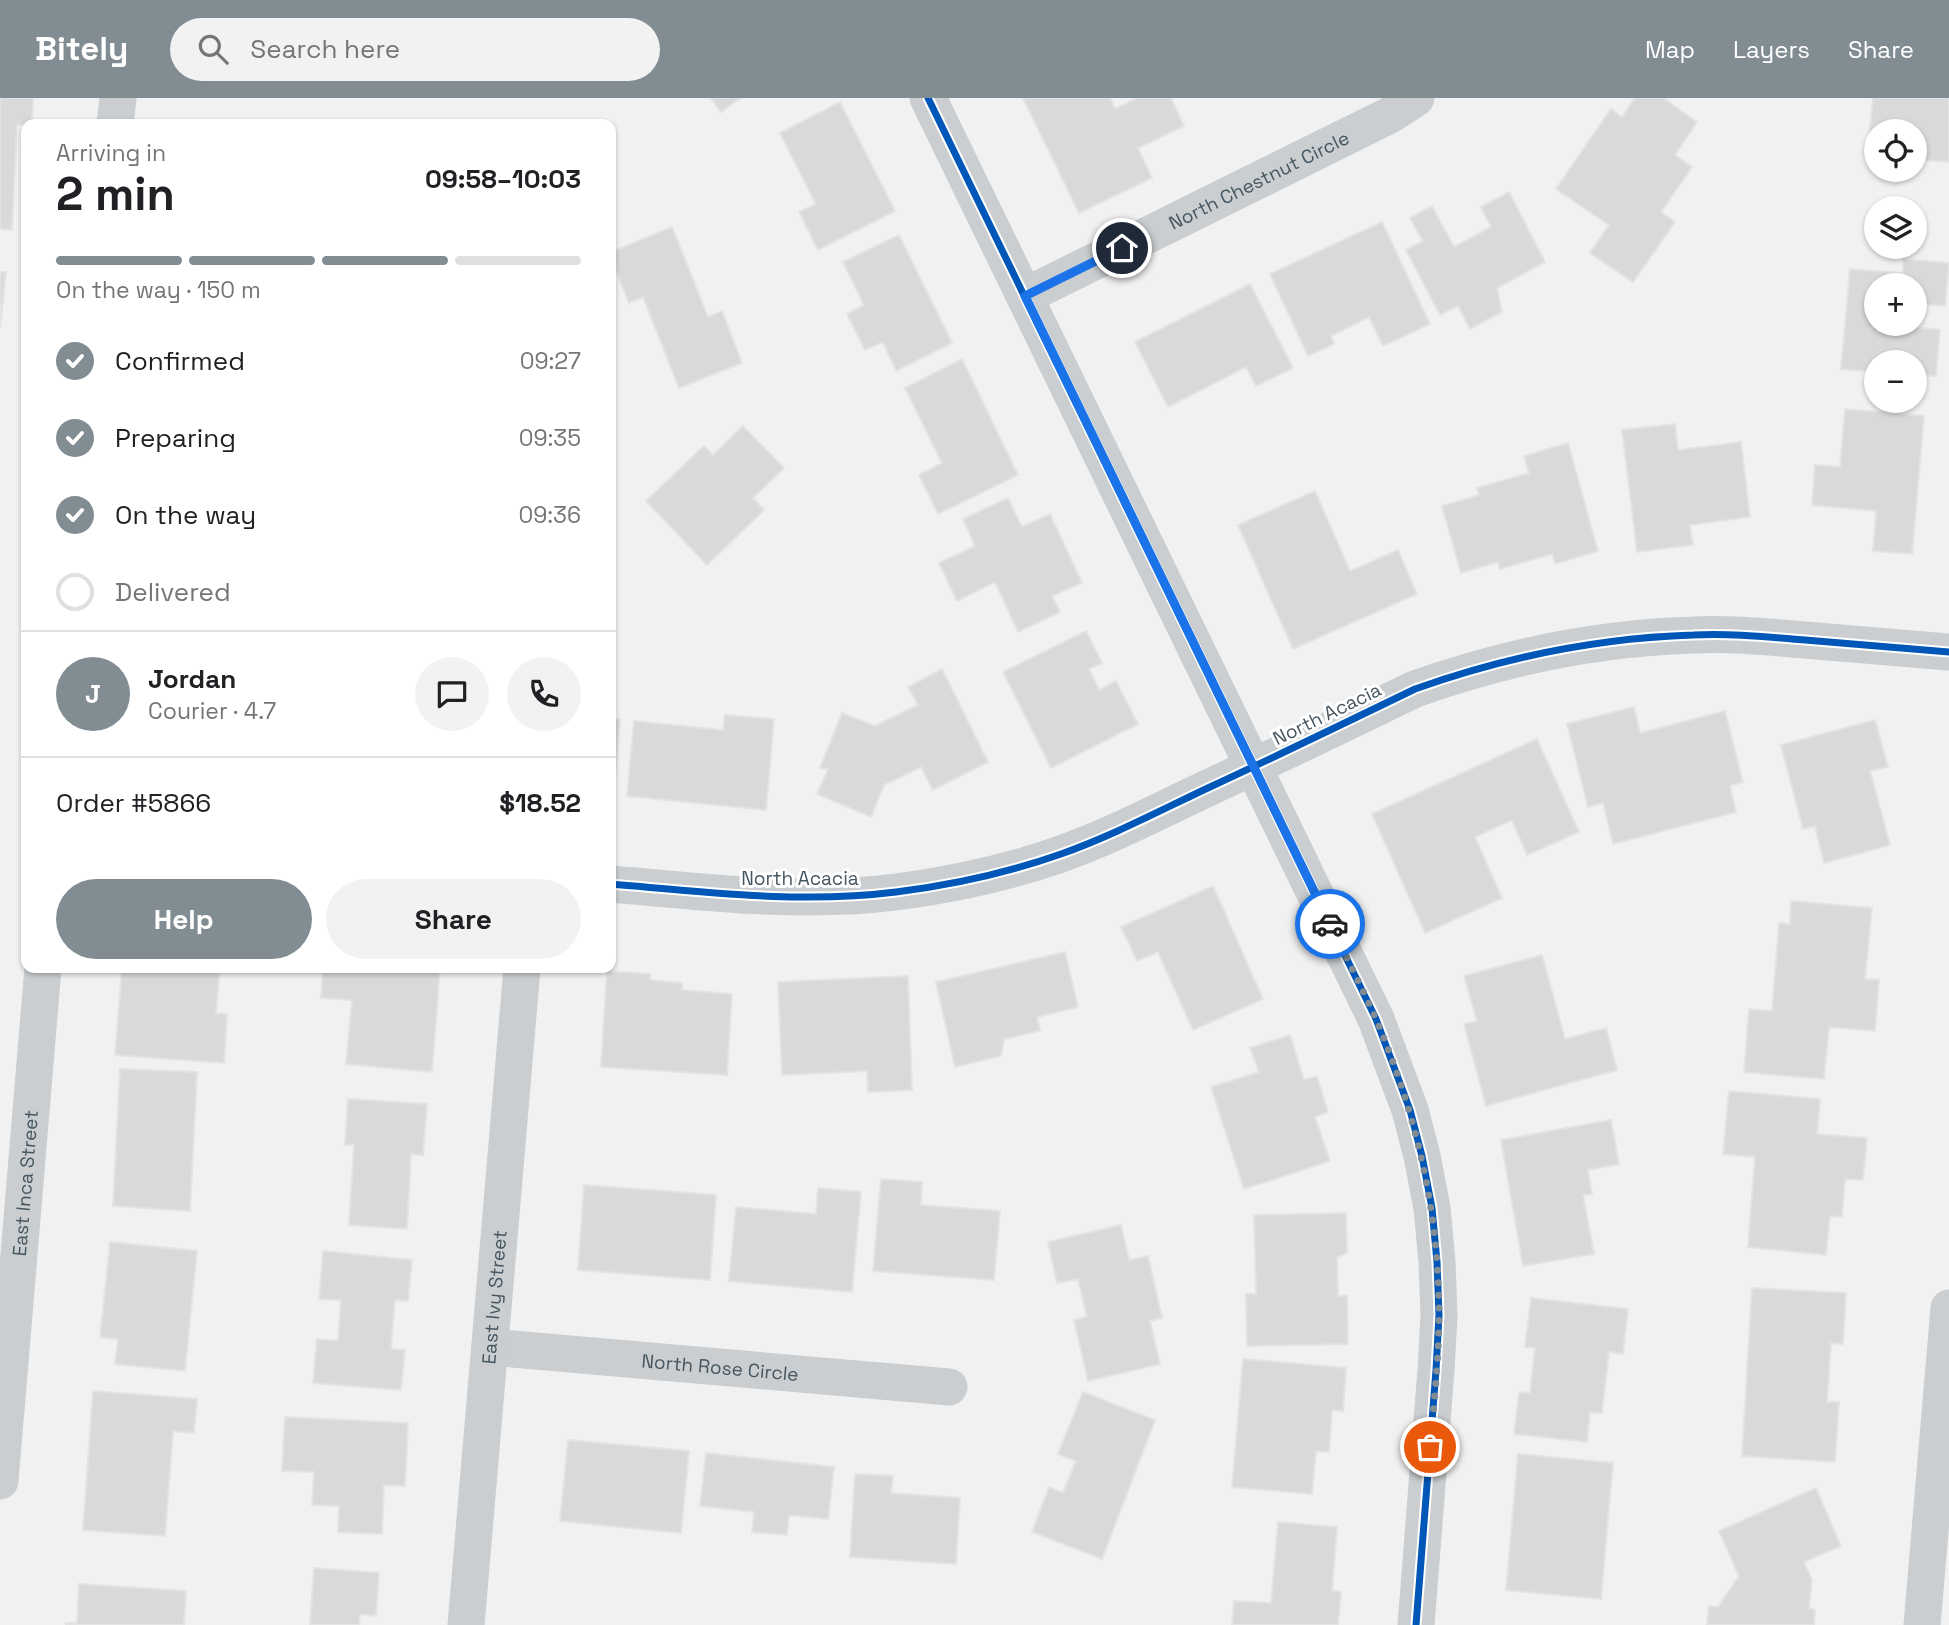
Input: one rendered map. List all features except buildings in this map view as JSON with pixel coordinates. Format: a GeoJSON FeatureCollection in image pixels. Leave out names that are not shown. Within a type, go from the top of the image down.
{"type":"FeatureCollection","features":[{"type":"Feature","properties":{"kind":"street"},"geometry":{"type":"LineString","coordinates":[[116,119],[118,98]]}},
{"type":"Feature","properties":{"kind":"street"},"geometry":{"type":"LineString","coordinates":[[928,98],[1376,1019],[1410,1110],[1432,1208],[1439,1315],[1416,1625]]}},
{"type":"Feature","properties":{"kind":"street","name":"North Chestnut Circle"},"geometry":{"type":"LineString","coordinates":[[1025,296],[1390,115],[1416,98]]}},
{"type":"Feature","properties":{"kind":"street","name":"North Acacia"},"geometry":{"type":"LineString","coordinates":[[616,884],[777,897],[895,892],[951,884],[1005,872],[1119,830],[1415,689],[1509,660],[1602,642],[1695,634],[1739,635],[1949,652]]}},
{"type":"Feature","properties":{"kind":"street","name":"East Inca Street"},"geometry":{"type":"LineString","coordinates":[[0,1481],[43,973]]}},
{"type":"Feature","properties":{"kind":"street","name":"East Ivy Street"},"geometry":{"type":"LineString","coordinates":[[467,1625],[522,973]]}},
{"type":"Feature","properties":{"kind":"street"},"geometry":{"type":"LineString","coordinates":[[1922,1625],[1949,1308]]}},
{"type":"Feature","properties":{"kind":"street","name":"North Rose Circle"},"geometry":{"type":"LineString","coordinates":[[490,1347],[949,1387]]}},
{"type":"Feature","properties":{"kind":"cycle path"},"geometry":{"type":"LineString","coordinates":[[928,98],[1376,1019],[1410,1110],[1432,1208],[1439,1315],[1416,1625]]}},
{"type":"Feature","properties":{"kind":"cycle path"},"geometry":{"type":"LineString","coordinates":[[616,884],[753,896],[825,897],[896,892],[1000,873],[1061,854],[1118,831],[1415,689],[1483,667],[1552,651],[1622,640],[1721,635],[1949,652]]}},
{"type":"Feature","properties":{"kind":"way so far"},"geometry":{"type":"LineString","coordinates":[[1330,924],[1376,1019],[1410,1110],[1432,1208],[1439,1315],[1430,1447]]}},
{"type":"Feature","properties":{"kind":"route"},"geometry":{"type":"LineString","coordinates":[[1122,248],[1025,296],[1330,924]]}}]}
